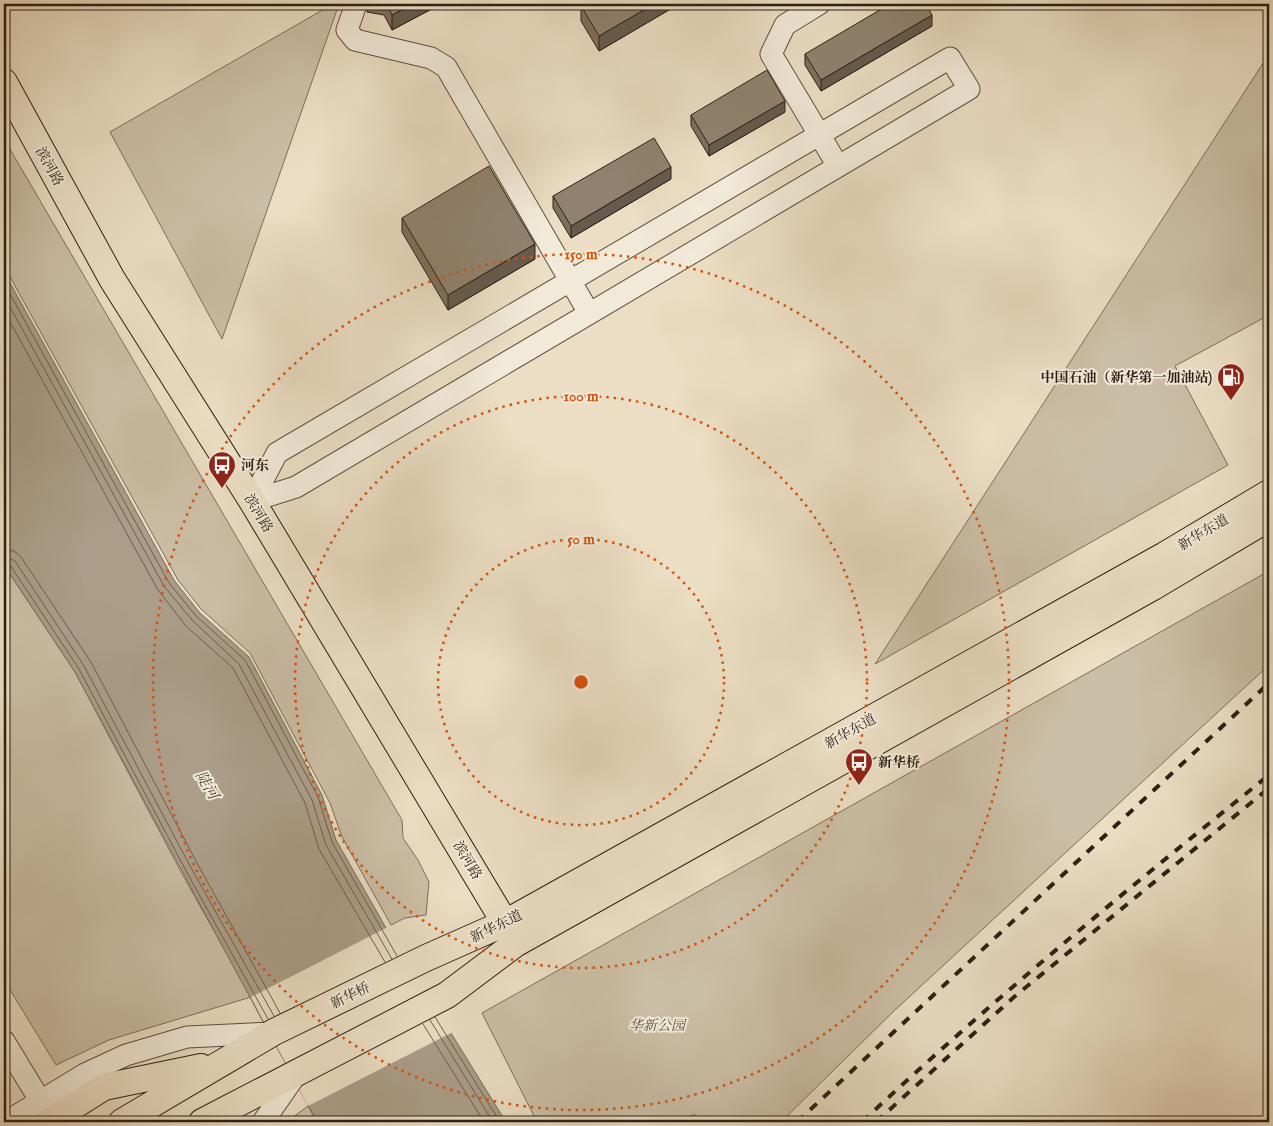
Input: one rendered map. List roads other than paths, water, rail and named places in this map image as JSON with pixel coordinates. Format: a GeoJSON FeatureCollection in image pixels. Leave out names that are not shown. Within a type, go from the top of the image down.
{"type":"FeatureCollection","features":[{"type":"Feature","properties":{"kind":"main road","name":"滨河路"},"geometry":{"type":"LineString","coordinates":[[4,82],[112,279],[252,501],[510,934]]}},
{"type":"Feature","properties":{"kind":"main road","name":"新华东道"},"geometry":{"type":"LineString","coordinates":[[297,1073],[447,995],[510,934],[1269,493]]}},
{"type":"Feature","properties":{"kind":"main road","name":"新华东道"},"geometry":{"type":"LineString","coordinates":[[426,958],[510,934],[1144,592],[1269,518]]}},
{"type":"Feature","properties":{"kind":"main road","name":"新华桥"},"geometry":{"type":"LineString","coordinates":[[274,1032],[426,958]]}},
{"type":"Feature","properties":{"kind":"main road"},"geometry":{"type":"LineString","coordinates":[[125,1120],[274,1032]]}},
{"type":"Feature","properties":{"kind":"main road"},"geometry":{"type":"LineString","coordinates":[[45,1112],[104,1087],[221,1063]]}},
{"type":"Feature","properties":{"kind":"main road"},"geometry":{"type":"LineString","coordinates":[[202,1122],[297,1073]]}},
{"type":"Feature","properties":{"kind":"main road"},"geometry":{"type":"LineString","coordinates":[[222,1122],[248,1099]]}},
{"type":"Feature","properties":{"kind":"street"},"geometry":{"type":"LineString","coordinates":[[356,4],[347,30],[355,40],[431,58],[446,67],[589,313]]}},
{"type":"Feature","properties":{"kind":"street"},"geometry":{"type":"LineString","coordinates":[[819,4],[785,24],[771,54],[838,166]]}},
{"type":"Feature","properties":{"kind":"street"},"geometry":{"type":"LineString","coordinates":[[950,58],[969,89],[296,487],[252,501],[277,453],[950,58]]}},
{"type":"Feature","properties":{"kind":"street"},"geometry":{"type":"LineString","coordinates":[[6,1122],[45,1112],[85,1074],[126,1055],[187,1037],[274,1032]]}},
{"type":"Feature","properties":{"kind":"street"},"geometry":{"type":"LineString","coordinates":[[4,1041],[45,1112]]}},
{"type":"Feature","properties":{"kind":"street"},"geometry":{"type":"LineString","coordinates":[[264,1122],[297,1073]]}},
{"type":"Feature","properties":{"kind":"water","name":"陡河"},"geometry":{"type":"Polygon","coordinates":[[[4,272],[174,580],[199,612],[249,657],[322,795],[336,840],[386,928],[506,1122],[317,1122],[75,672],[4,565],[4,272]]]}},
{"type":"Feature","properties":{"kind":"railway"},"geometry":{"type":"LineString","coordinates":[[797,1122],[1269,683]]}},
{"type":"Feature","properties":{"kind":"railway"},"geometry":{"type":"LineString","coordinates":[[862,1122],[1011,988],[1269,775]]}},
{"type":"Feature","properties":{"kind":"railway"},"geometry":{"type":"LineString","coordinates":[[876,1122],[1014,997],[1269,788]]}},
{"type":"Feature","properties":{"kind":"place","name":"中国石油（新华第一加油站)"},"geometry":{"type":"Point","coordinates":[1231,401]}},
{"type":"Feature","properties":{"kind":"place","name":"河东"},"geometry":{"type":"Point","coordinates":[222,489]}},
{"type":"Feature","properties":{"kind":"place","name":"新华桥"},"geometry":{"type":"Point","coordinates":[859,786]}},
{"type":"Feature","properties":{"kind":"park label","name":"华新公园"},"geometry":{"type":"Point","coordinates":[657,1025]}}]}
